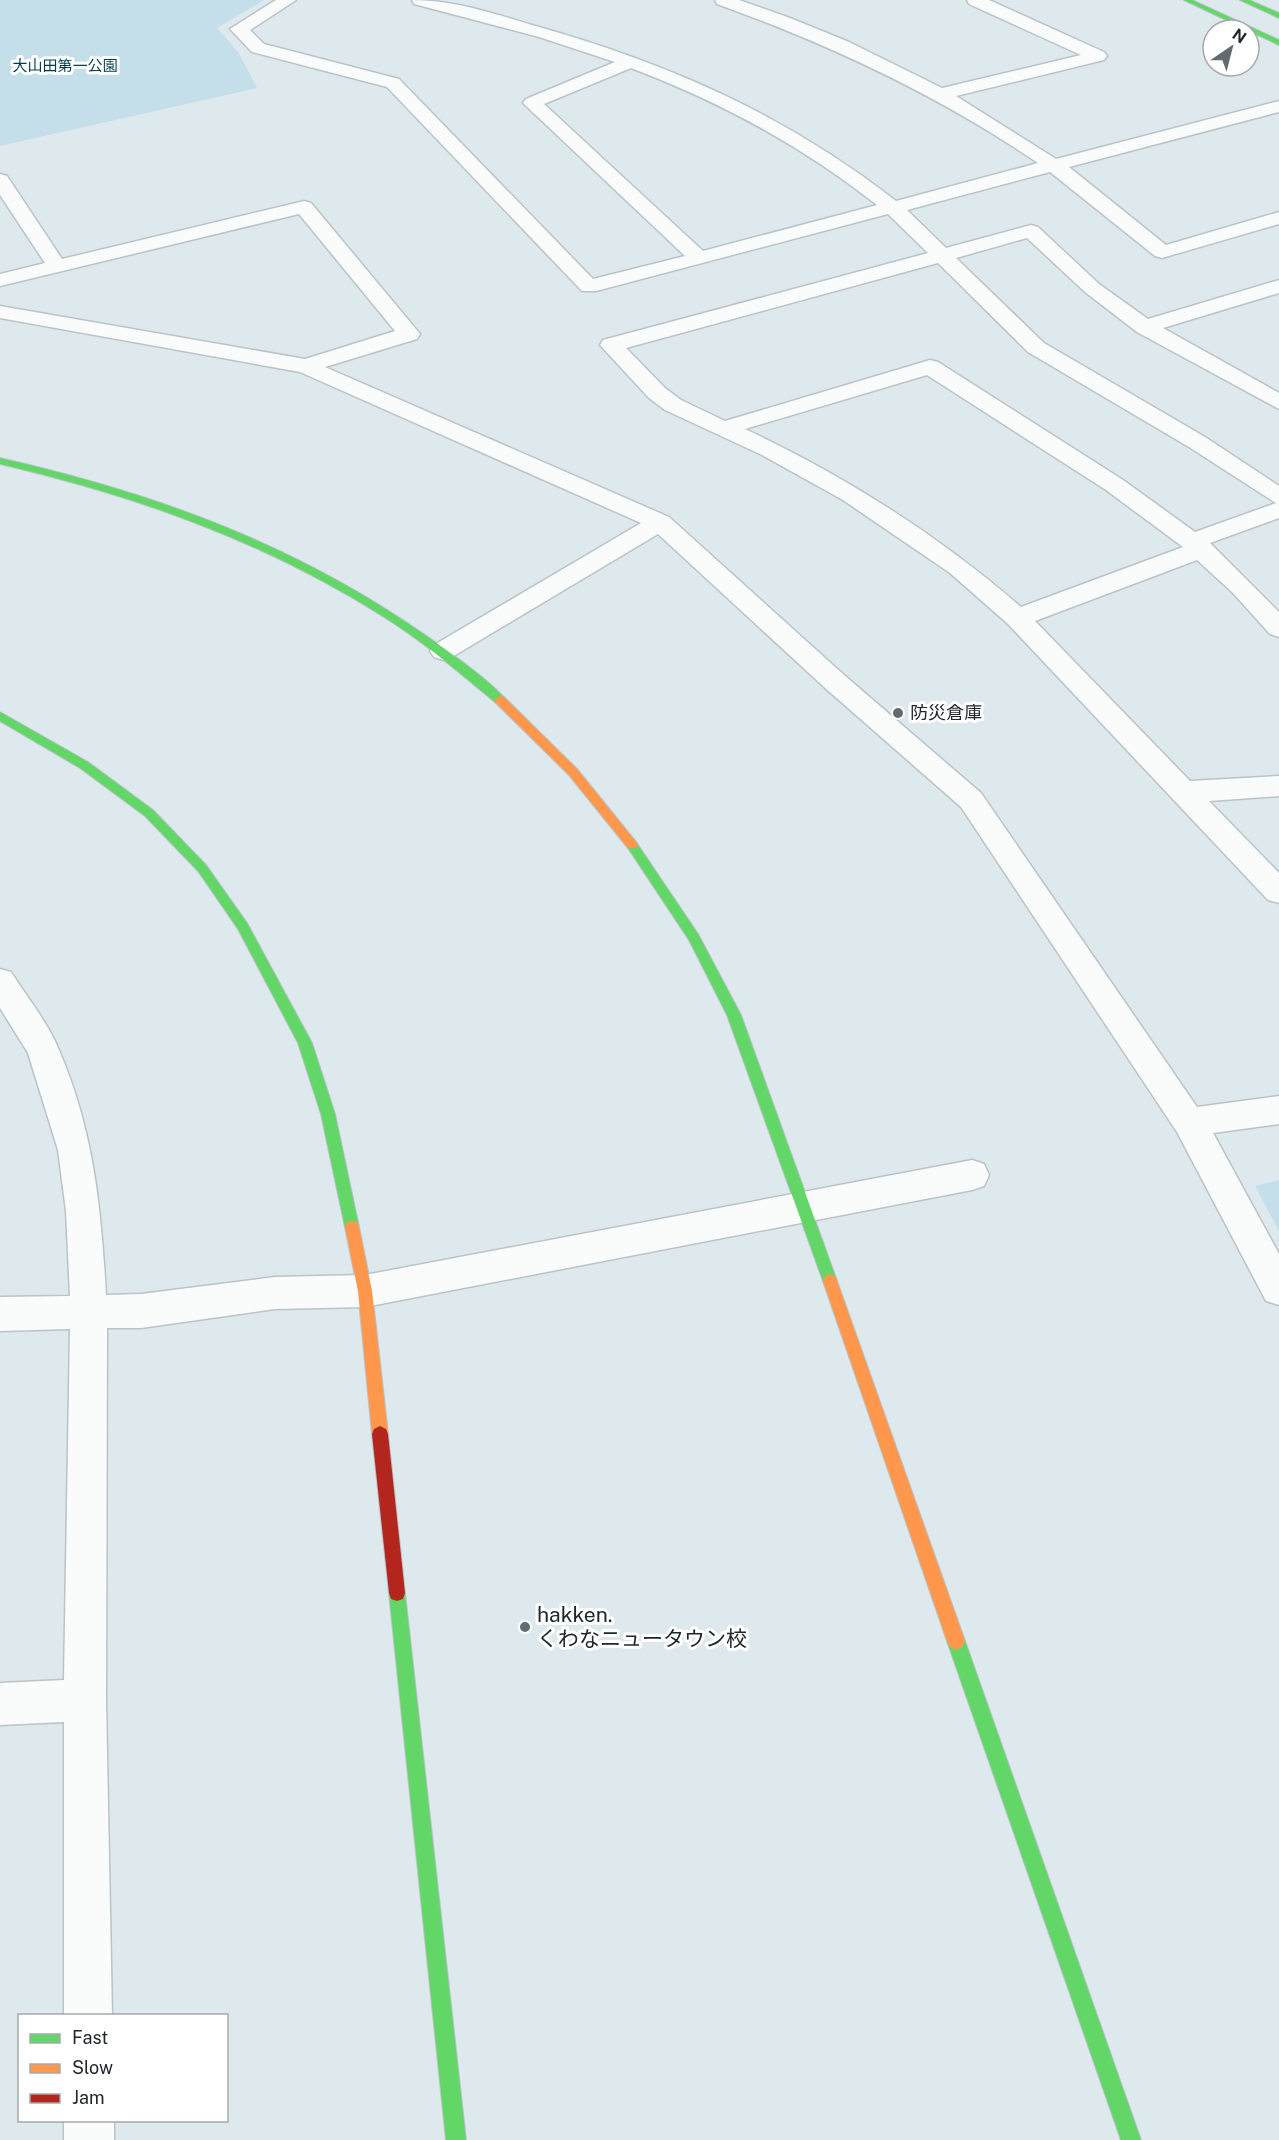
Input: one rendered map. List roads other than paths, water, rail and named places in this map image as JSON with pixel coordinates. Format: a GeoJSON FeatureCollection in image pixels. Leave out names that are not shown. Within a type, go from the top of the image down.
{"type":"FeatureCollection","features":[{"type":"Feature","properties":{"kind":"street"},"geometry":{"type":"LineString","coordinates":[[288,0],[239,29],[258,48],[393,83],[589,287],[1279,106]]}},
{"type":"Feature","properties":{"kind":"street"},"geometry":{"type":"LineString","coordinates":[[420,0],[529,28],[631,62],[710,95],[764,122],[820,155],[893,208],[1041,352],[1234,464],[1279,497]]}},
{"type":"Feature","properties":{"kind":"street"},"geometry":{"type":"LineString","coordinates":[[723,0],[841,45],[979,114],[1055,164],[1122,216],[1162,252],[1279,218]]}},
{"type":"Feature","properties":{"kind":"street"},"geometry":{"type":"LineString","coordinates":[[940,93],[1098,56],[975,0]]}},
{"type":"Feature","properties":{"kind":"street"},"geometry":{"type":"LineString","coordinates":[[1187,0],[1279,43]]}},
{"type":"Feature","properties":{"kind":"street"},"geometry":{"type":"LineString","coordinates":[[1243,0],[1279,16]]}},
{"type":"Feature","properties":{"kind":"street"},"geometry":{"type":"LineString","coordinates":[[631,62],[532,103],[699,258]]}},
{"type":"Feature","properties":{"kind":"street"},"geometry":{"type":"LineString","coordinates":[[0,180],[57,266]]}},
{"type":"Feature","properties":{"kind":"street"},"geometry":{"type":"LineString","coordinates":[[0,280],[304,207],[409,334],[306,366]]}},
{"type":"Feature","properties":{"kind":"street"},"geometry":{"type":"LineString","coordinates":[[1279,402],[1145,327],[1092,288],[1031,231],[611,345],[657,393],[673,405],[812,471],[882,514],[959,567],[1017,618],[1279,892]]}},
{"type":"Feature","properties":{"kind":"street"},"geometry":{"type":"LineString","coordinates":[[1145,327],[1279,286]]}},
{"type":"Feature","properties":{"kind":"street"},"geometry":{"type":"LineString","coordinates":[[0,312],[306,366],[328,378],[660,522],[834,681],[972,800],[1189,1122],[1279,1290]]}},
{"type":"Feature","properties":{"kind":"street"},"geometry":{"type":"LineString","coordinates":[[725,428],[930,367],[1059,448],[1198,545],[1252,594],[1279,628]]}},
{"type":"Feature","properties":{"kind":"street"},"geometry":{"type":"LineString","coordinates":[[0,461],[133,495],[218,527],[298,562],[366,599],[443,651],[533,731],[578,778],[620,828],[663,888],[726,998],[805,1207],[1131,2140]]}},
{"type":"Feature","properties":{"kind":"street"},"geometry":{"type":"LineString","coordinates":[[1017,618],[1279,510]]}},
{"type":"Feature","properties":{"kind":"street"},"geometry":{"type":"LineString","coordinates":[[443,651],[660,522]]}},
{"type":"Feature","properties":{"kind":"street"},"geometry":{"type":"LineString","coordinates":[[0,716],[84,765],[149,813],[202,868],[243,926],[305,1042],[328,1114],[365,1290],[456,2140]]}},
{"type":"Feature","properties":{"kind":"street"},"geometry":{"type":"LineString","coordinates":[[1185,792],[1279,786]]}},
{"type":"Feature","properties":{"kind":"street"},"geometry":{"type":"LineString","coordinates":[[6,1000],[43,1050],[75,1150],[84,1211],[89,1310],[85,1700],[88,2014]]}},
{"type":"Feature","properties":{"kind":"street"},"geometry":{"type":"LineString","coordinates":[[1189,1122],[1279,1110]]}},
{"type":"Feature","properties":{"kind":"street"},"geometry":{"type":"LineString","coordinates":[[0,1314],[89,1310],[141,1311],[275,1293],[365,1290],[972,1175]]}},
{"type":"Feature","properties":{"kind":"street"},"geometry":{"type":"LineString","coordinates":[[0,1704],[85,1700]]}},
{"type":"Feature","properties":{"kind":"street"},"geometry":{"type":"LineString","coordinates":[[89,2122],[89,2140]]}},
{"type":"Feature","properties":{"kind":"place","name":"防災倉庫"},"geometry":{"type":"Point","coordinates":[898,713]}},
{"type":"Feature","properties":{"kind":"place","name":"hakken. くわなニュータウン校"},"geometry":{"type":"Point","coordinates":[525,1627]}},
{"type":"Feature","properties":{"kind":"park label","name":"大山田第一公園"},"geometry":{"type":"Point","coordinates":[65,66]}}]}
